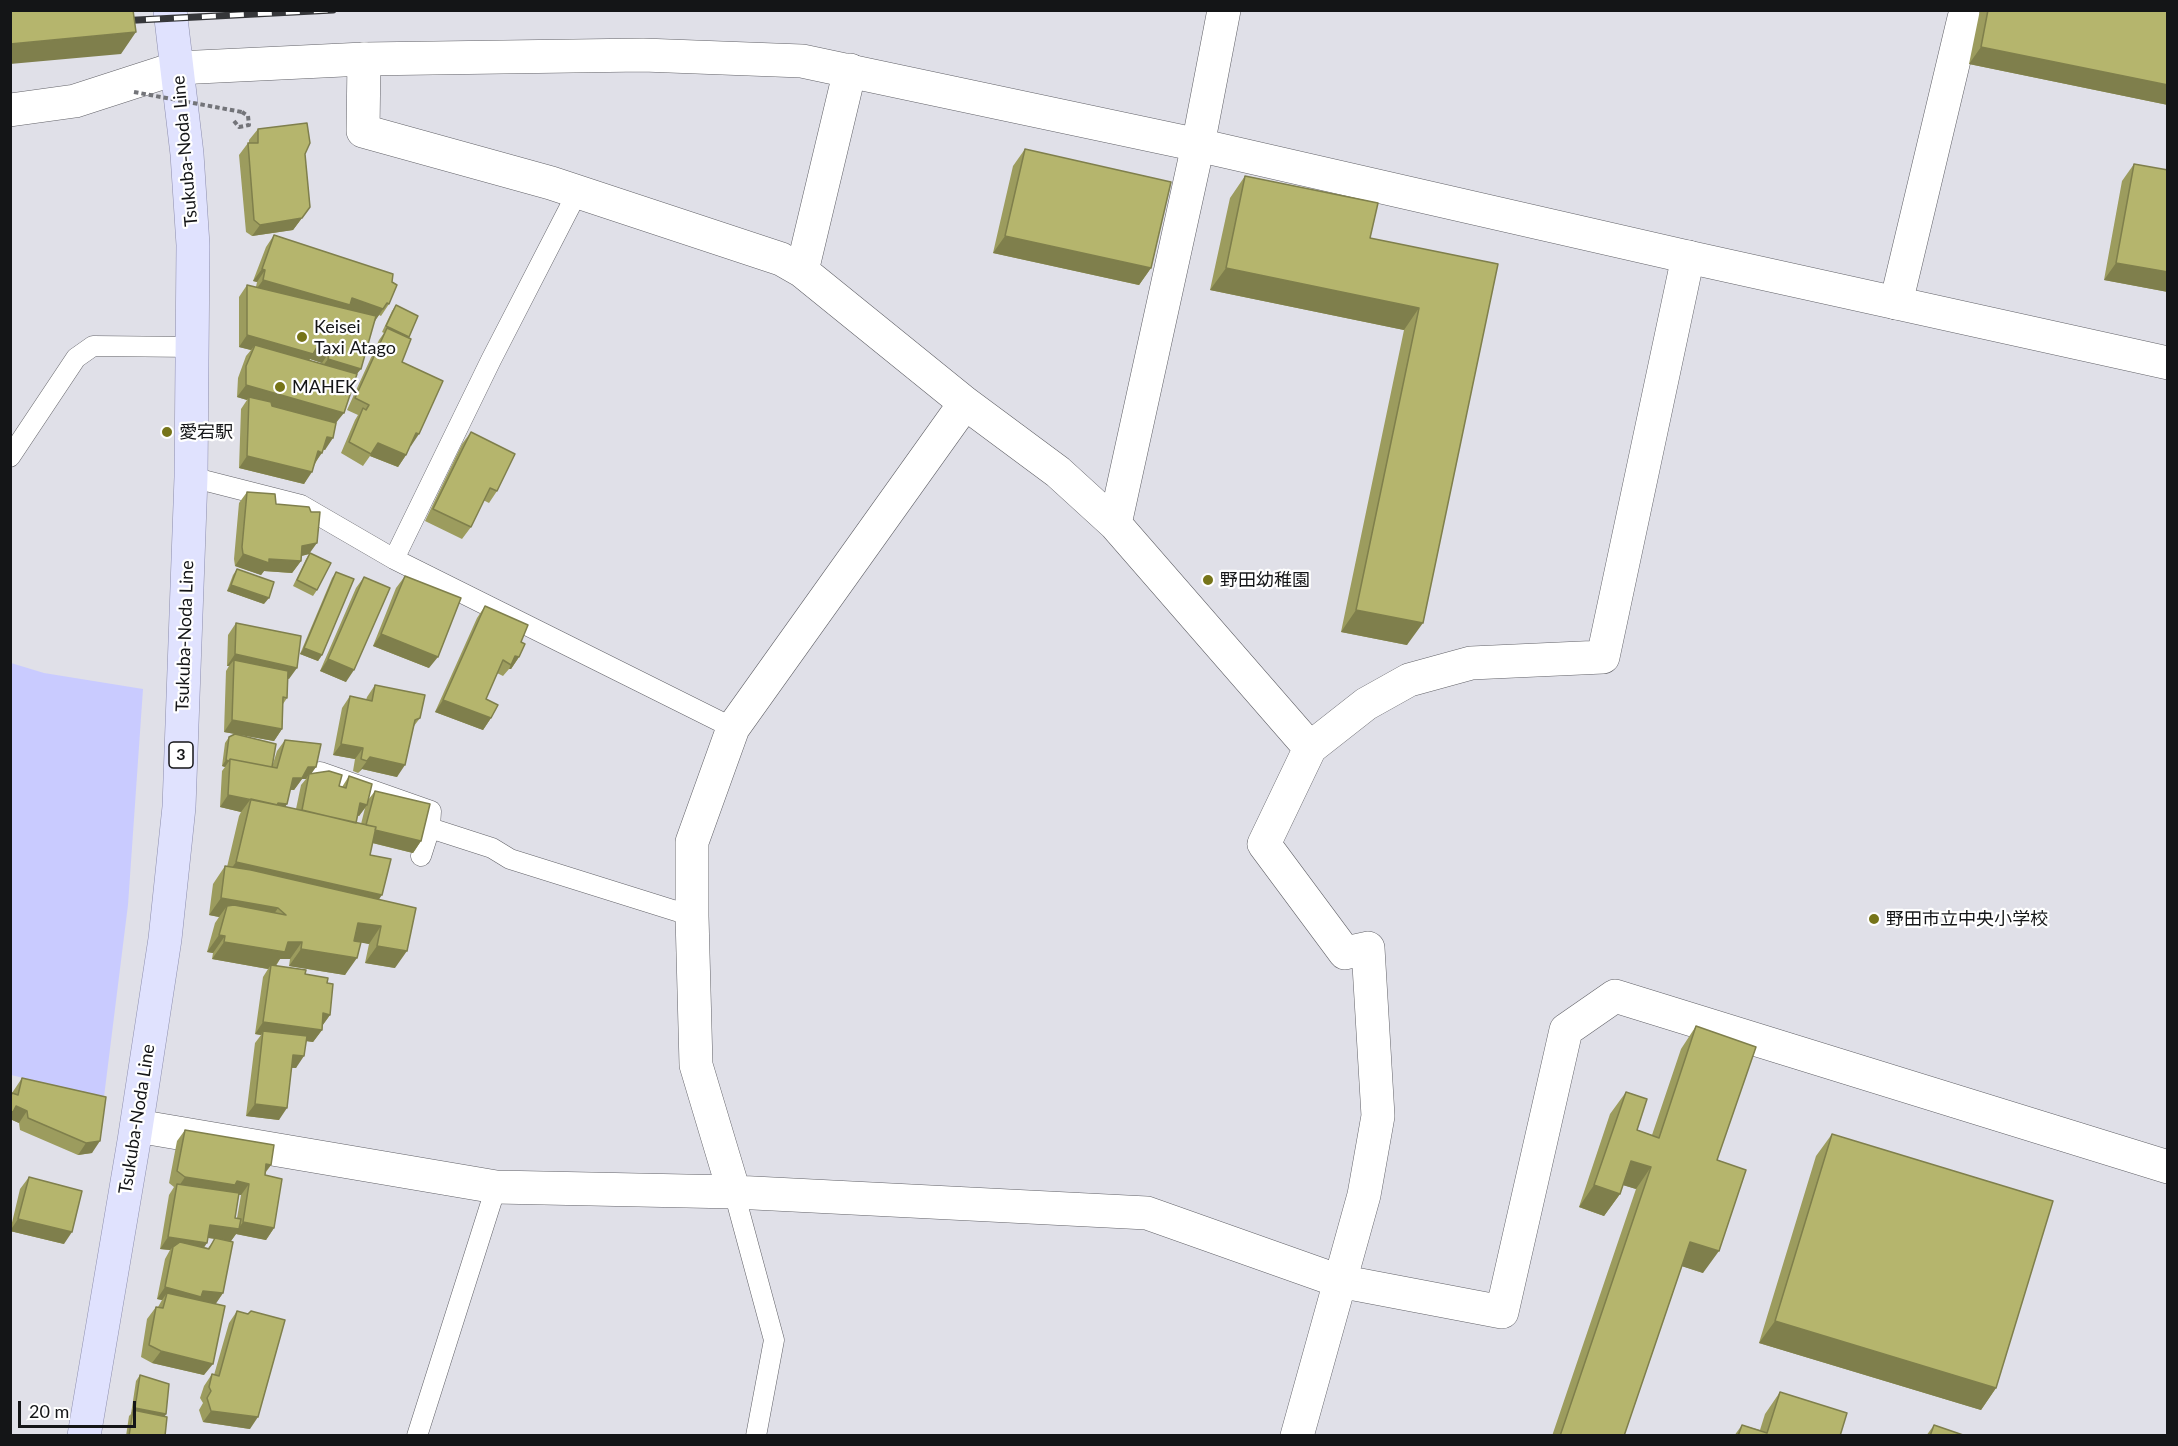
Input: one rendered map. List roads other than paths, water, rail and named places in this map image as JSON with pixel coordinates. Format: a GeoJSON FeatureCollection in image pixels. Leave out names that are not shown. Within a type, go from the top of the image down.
{"type":"FeatureCollection","features":[{"type":"Feature","properties":{"kind":"main road","name":"Tsukuba-Noda Line"},"geometry":{"type":"LineString","coordinates":[[84,1436],[137,1125],[165,939],[179,807],[191,477],[194,348],[193,245],[188,154],[170,10]]}},
{"type":"Feature","properties":{"kind":"street"},"geometry":{"type":"LineString","coordinates":[[1115,524],[1198,145],[1224,10]]}},
{"type":"Feature","properties":{"kind":"street"},"geometry":{"type":"LineString","coordinates":[[1896,303],[1964,18]]}},
{"type":"Feature","properties":{"kind":"street"},"geometry":{"type":"LineString","coordinates":[[10,110],[75,101],[177,68],[364,59],[643,56],[802,61],[1198,145],[1688,257],[2168,363]]}},
{"type":"Feature","properties":{"kind":"street"},"geometry":{"type":"LineString","coordinates":[[364,59],[363,131],[551,183],[781,259],[802,271],[965,403],[1058,472],[1115,524],[1310,748]]}},
{"type":"Feature","properties":{"kind":"street"},"geometry":{"type":"LineString","coordinates":[[802,271],[850,70]]}},
{"type":"Feature","properties":{"kind":"street"},"geometry":{"type":"LineString","coordinates":[[1297,1436],[1364,1195],[1378,1116],[1368,948],[1345,953],[1264,844],[1310,748],[1366,704],[1410,680],[1471,663],[1603,657],[1688,257]]}},
{"type":"Feature","properties":{"kind":"street"},"geometry":{"type":"LineString","coordinates":[[734,1192],[696,1065],[692,842],[733,728],[965,403]]}},
{"type":"Feature","properties":{"kind":"street"},"geometry":{"type":"LineString","coordinates":[[137,1125],[496,1187],[734,1192],[1147,1213],[1339,1281],[1502,1312],[1566,1030],[1615,996],[2168,1167]]}},
{"type":"Feature","properties":{"kind":"lane"},"geometry":{"type":"LineString","coordinates":[[394,559],[491,360],[577,193]]}},
{"type":"Feature","properties":{"kind":"lane"},"geometry":{"type":"LineString","coordinates":[[10,457],[76,358],[93,346],[194,348]]}},
{"type":"Feature","properties":{"kind":"lane"},"geometry":{"type":"LineString","coordinates":[[191,477],[301,505],[394,559],[733,728]]}},
{"type":"Feature","properties":{"kind":"lane"},"geometry":{"type":"LineString","coordinates":[[320,772],[431,811],[430,828],[421,856]]}},
{"type":"Feature","properties":{"kind":"lane"},"geometry":{"type":"LineString","coordinates":[[430,828],[492,848],[510,859],[692,916]]}},
{"type":"Feature","properties":{"kind":"lane"},"geometry":{"type":"LineString","coordinates":[[417,1436],[496,1187]]}},
{"type":"Feature","properties":{"kind":"lane"},"geometry":{"type":"LineString","coordinates":[[734,1192],[774,1340],[756,1436]]}},
{"type":"Feature","properties":{"kind":"railway"},"geometry":{"type":"LineString","coordinates":[[118,21],[333,10]]}},
{"type":"Feature","properties":{"kind":"place","name":"Keisei Taxi Atago"},"geometry":{"type":"Point","coordinates":[302,337]}},
{"type":"Feature","properties":{"kind":"place","name":"MAHEK"},"geometry":{"type":"Point","coordinates":[280,387]}},
{"type":"Feature","properties":{"kind":"place","name":"愛宕駅"},"geometry":{"type":"Point","coordinates":[167,432]}},
{"type":"Feature","properties":{"kind":"place","name":"野田幼稚園"},"geometry":{"type":"Point","coordinates":[1208,580]}},
{"type":"Feature","properties":{"kind":"place","name":"野田市立中央小学校"},"geometry":{"type":"Point","coordinates":[1874,919]}}]}
